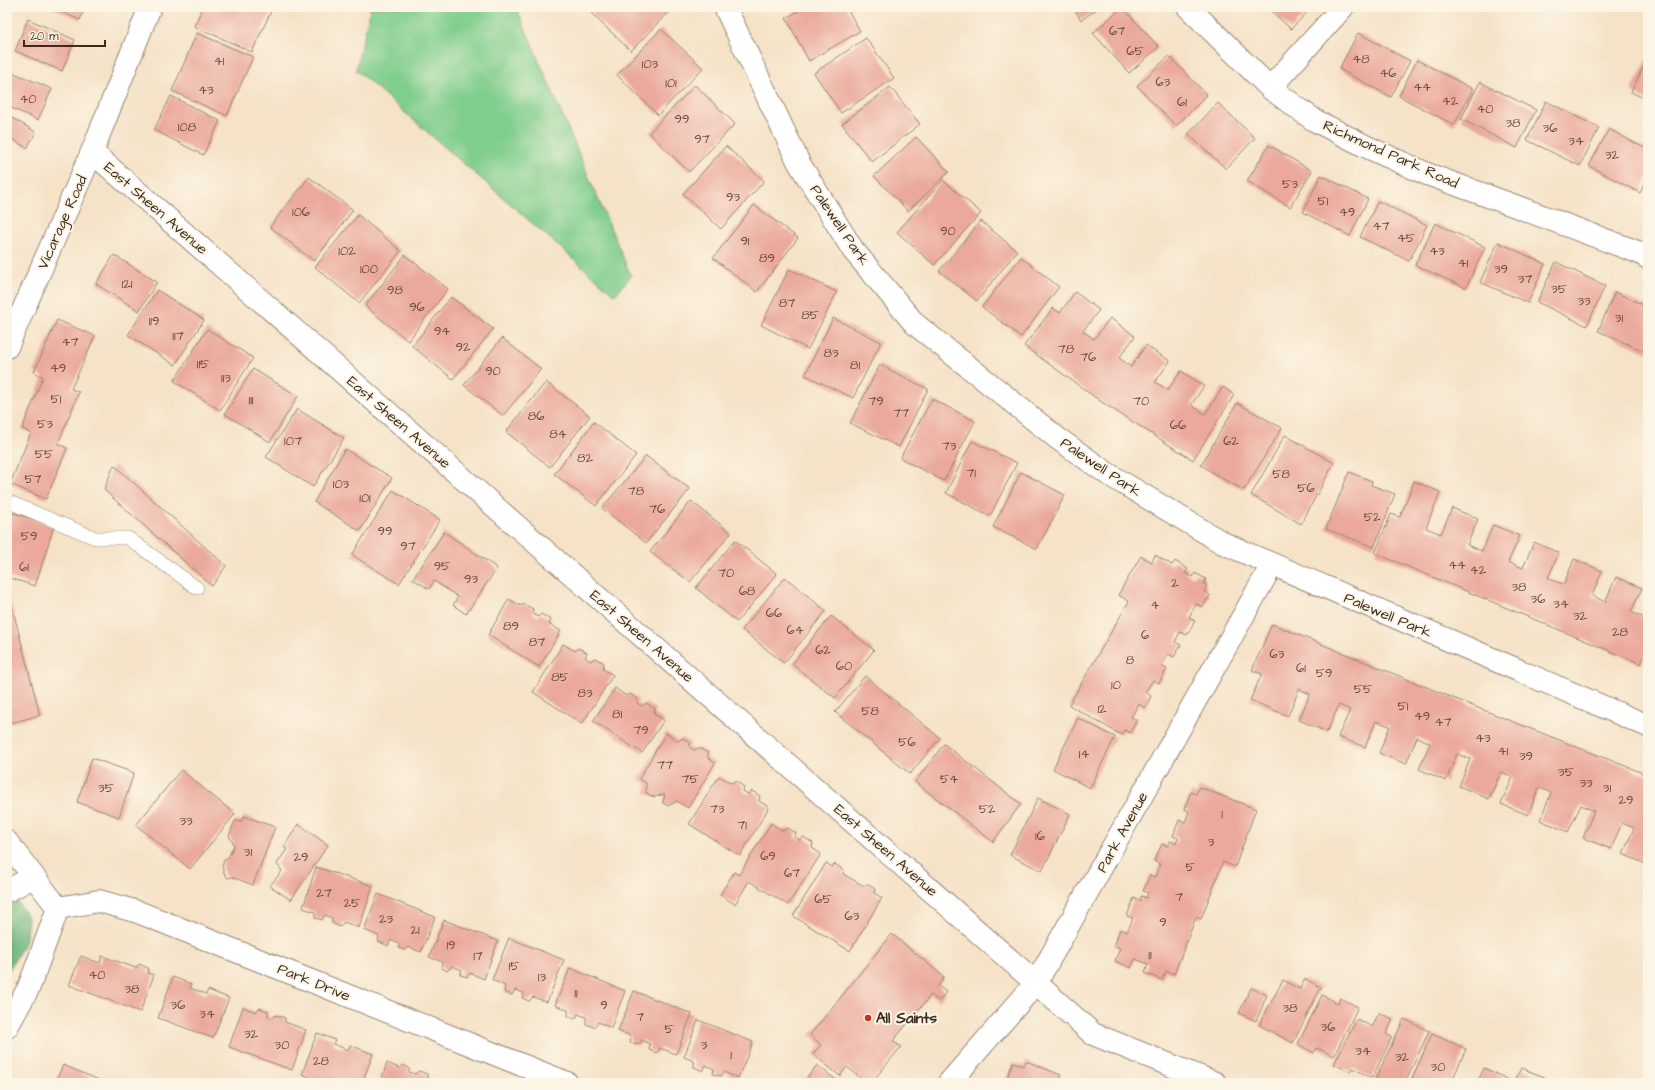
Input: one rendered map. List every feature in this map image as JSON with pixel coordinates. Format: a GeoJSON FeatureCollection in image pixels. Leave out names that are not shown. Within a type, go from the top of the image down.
{"type":"FeatureCollection","features":[{"type":"Feature","properties":{"kind":"street","name":"Vicarage Road"},"geometry":{"type":"LineString","coordinates":[[7,347],[92,152],[150,7]]}},
{"type":"Feature","properties":{"kind":"street","name":"Palewell Park"},"geometry":{"type":"LineString","coordinates":[[725,7],[800,163],[853,250],[916,324],[1057,438],[1108,474],[1223,543],[1648,726]]}},
{"type":"Feature","properties":{"kind":"street","name":"Richmond Park Road"},"geometry":{"type":"LineString","coordinates":[[1188,7],[1270,88],[1314,120],[1367,147],[1420,171],[1645,249]]}},
{"type":"Feature","properties":{"kind":"street"},"geometry":{"type":"LineString","coordinates":[[1270,88],[1343,7]]}},
{"type":"Feature","properties":{"kind":"street","name":"East Sheen Avenue"},"geometry":{"type":"LineString","coordinates":[[92,152],[1093,1034],[1215,1083]]}},
{"type":"Feature","properties":{"kind":"street","name":"Park Avenue"},"geometry":{"type":"LineString","coordinates":[[949,1083],[1036,983],[1272,565]]}},
{"type":"Feature","properties":{"kind":"street"},"geometry":{"type":"LineString","coordinates":[[7,842],[58,908],[29,987],[7,1027]]}},
{"type":"Feature","properties":{"kind":"street"},"geometry":{"type":"LineString","coordinates":[[7,891],[33,877]]}},
{"type":"Feature","properties":{"kind":"street","name":"Park Drive"},"geometry":{"type":"LineString","coordinates":[[58,908],[99,901],[138,912],[567,1083]]}},
{"type":"Feature","properties":{"kind":"lane"},"geometry":{"type":"LineString","coordinates":[[7,501],[95,538],[128,538],[196,588]]}},
{"type":"Feature","properties":{"kind":"green space"},"geometry":{"type":"Polygon","coordinates":[[[371,7],[516,7],[631,276],[615,295],[356,70],[371,7]]]}},
{"type":"Feature","properties":{"kind":"green space"},"geometry":{"type":"Polygon","coordinates":[[[7,887],[28,917],[26,941],[7,973],[7,887]]]}},
{"type":"Feature","properties":{"kind":"building"},"geometry":{"type":"Polygon","coordinates":[[[50,7],[85,7],[80,20],[50,7]]]}},
{"type":"Feature","properties":{"kind":"building"},"geometry":{"type":"Polygon","coordinates":[[[203,7],[273,7],[252,52],[194,26],[203,7]]]}},
{"type":"Feature","properties":{"kind":"building"},"geometry":{"type":"Polygon","coordinates":[[[598,7],[673,7],[631,51],[592,14],[598,7]]]}},
{"type":"Feature","properties":{"kind":"building"},"geometry":{"type":"Polygon","coordinates":[[[805,7],[846,7],[860,31],[809,61],[786,18],[805,7]]]}},
{"type":"Feature","properties":{"kind":"building"},"geometry":{"type":"Polygon","coordinates":[[[1073,7],[1100,7],[1081,20],[1073,7]]]}},
{"type":"Feature","properties":{"kind":"building"},"geometry":{"type":"Polygon","coordinates":[[[1122,7],[1159,47],[1129,73],[1093,33],[1122,7]]]}},
{"type":"Feature","properties":{"kind":"building"},"geometry":{"type":"Polygon","coordinates":[[[1267,7],[1312,7],[1291,29],[1267,7]]]}},
{"type":"Feature","properties":{"kind":"building"},"geometry":{"type":"Polygon","coordinates":[[[28,19],[75,40],[62,71],[15,51],[28,19]]]}},
{"type":"Feature","properties":{"kind":"building"},"geometry":{"type":"Polygon","coordinates":[[[661,29],[703,68],[658,115],[617,75],[661,29]]]}},
{"type":"Feature","properties":{"kind":"building"},"geometry":{"type":"Polygon","coordinates":[[[197,33],[253,57],[227,116],[172,91],[197,33]]]}},
{"type":"Feature","properties":{"kind":"building"},"geometry":{"type":"Polygon","coordinates":[[[1358,33],[1410,61],[1391,97],[1339,69],[1358,33]]]}},
{"type":"Feature","properties":{"kind":"building"},"geometry":{"type":"Polygon","coordinates":[[[866,38],[894,78],[841,113],[814,73],[866,38]]]}},
{"type":"Feature","properties":{"kind":"building"},"geometry":{"type":"Polygon","coordinates":[[[1169,56],[1207,95],[1176,126],[1137,86],[1169,56]]]}},
{"type":"Feature","properties":{"kind":"building"},"geometry":{"type":"Polygon","coordinates":[[[1648,57],[1648,100],[1631,92],[1648,57]]]}},
{"type":"Feature","properties":{"kind":"building"},"geometry":{"type":"Polygon","coordinates":[[[1417,60],[1473,89],[1454,125],[1399,96],[1417,60]]]}},
{"type":"Feature","properties":{"kind":"building"},"geometry":{"type":"Polygon","coordinates":[[[7,70],[52,89],[38,120],[7,106],[7,70]]]}},
{"type":"Feature","properties":{"kind":"building"},"geometry":{"type":"Polygon","coordinates":[[[1480,82],[1536,110],[1517,148],[1461,119],[1480,82]]]}},
{"type":"Feature","properties":{"kind":"building"},"geometry":{"type":"Polygon","coordinates":[[[695,85],[735,124],[689,172],[649,133],[695,85]]]}},
{"type":"Feature","properties":{"kind":"building"},"geometry":{"type":"Polygon","coordinates":[[[890,87],[920,124],[872,162],[842,124],[890,87]]]}},
{"type":"Feature","properties":{"kind":"building"},"geometry":{"type":"Polygon","coordinates":[[[171,96],[220,121],[203,155],[154,130],[171,96]]]}},
{"type":"Feature","properties":{"kind":"building"},"geometry":{"type":"Polygon","coordinates":[[[1546,101],[1599,128],[1580,166],[1527,140],[1546,101]]]}},
{"type":"Feature","properties":{"kind":"building"},"geometry":{"type":"Polygon","coordinates":[[[1218,103],[1255,138],[1226,169],[1188,134],[1218,103]]]}},
{"type":"Feature","properties":{"kind":"building"},"geometry":{"type":"Polygon","coordinates":[[[7,115],[36,132],[27,148],[7,136],[7,115]]]}},
{"type":"Feature","properties":{"kind":"building"},"geometry":{"type":"Polygon","coordinates":[[[1609,129],[1648,150],[1648,177],[1640,193],[1589,166],[1609,129]]]}},
{"type":"Feature","properties":{"kind":"building"},"geometry":{"type":"Polygon","coordinates":[[[916,137],[949,172],[908,211],[874,176],[916,137]]]}},
{"type":"Feature","properties":{"kind":"building"},"geometry":{"type":"Polygon","coordinates":[[[1269,145],[1312,171],[1290,207],[1247,181],[1269,145]]]}},
{"type":"Feature","properties":{"kind":"building"},"geometry":{"type":"Polygon","coordinates":[[[726,146],[764,181],[721,229],[683,194],[726,146]]]}},
{"type":"Feature","properties":{"kind":"building"},"geometry":{"type":"Polygon","coordinates":[[[1321,175],[1368,199],[1350,236],[1303,212],[1321,175]]]}},
{"type":"Feature","properties":{"kind":"building"},"geometry":{"type":"Polygon","coordinates":[[[309,177],[353,210],[314,261],[270,227],[309,177]]]}},
{"type":"Feature","properties":{"kind":"building"},"geometry":{"type":"Polygon","coordinates":[[[943,180],[981,213],[934,265],[897,232],[943,180]]]}},
{"type":"Feature","properties":{"kind":"building"},"geometry":{"type":"Polygon","coordinates":[[[1378,201],[1427,225],[1409,261],[1360,237],[1378,201]]]}},
{"type":"Feature","properties":{"kind":"building"},"geometry":{"type":"Polygon","coordinates":[[[754,205],[798,238],[757,292],[713,258],[754,205]]]}},
{"type":"Feature","properties":{"kind":"building"},"geometry":{"type":"Polygon","coordinates":[[[358,215],[401,251],[359,303],[315,267],[358,215]]]}},
{"type":"Feature","properties":{"kind":"building"},"geometry":{"type":"Polygon","coordinates":[[[981,221],[1017,251],[977,301],[939,271],[981,221]]]}},
{"type":"Feature","properties":{"kind":"building"},"geometry":{"type":"Polygon","coordinates":[[[1435,223],[1485,247],[1466,288],[1415,265],[1435,223]]]}},
{"type":"Feature","properties":{"kind":"building"},"geometry":{"type":"Polygon","coordinates":[[[1498,242],[1545,264],[1528,303],[1480,282],[1498,242]]]}},
{"type":"Feature","properties":{"kind":"building"},"geometry":{"type":"Polygon","coordinates":[[[114,255],[157,282],[139,311],[96,284],[114,255]]]}},
{"type":"Feature","properties":{"kind":"building"},"geometry":{"type":"Polygon","coordinates":[[[405,255],[448,289],[408,341],[365,306],[405,255]]]}},
{"type":"Feature","properties":{"kind":"building"},"geometry":{"type":"Polygon","coordinates":[[[1021,257],[1059,287],[1021,337],[982,307],[1021,257]]]}},
{"type":"Feature","properties":{"kind":"building"},"geometry":{"type":"Polygon","coordinates":[[[1556,262],[1605,286],[1587,326],[1537,302],[1556,262]]]}},
{"type":"Feature","properties":{"kind":"building"},"geometry":{"type":"Polygon","coordinates":[[[789,269],[837,292],[808,349],[761,325],[789,269]]]}},
{"type":"Feature","properties":{"kind":"building"},"geometry":{"type":"Polygon","coordinates":[[[157,290],[204,320],[175,365],[128,335],[157,290]]]}},
{"type":"Feature","properties":{"kind":"building"},"geometry":{"type":"Polygon","coordinates":[[[1075,292],[1099,310],[1083,331],[1094,339],[1110,318],[1135,336],[1119,358],[1131,367],[1146,345],[1170,361],[1155,382],[1168,390],[1181,371],[1204,386],[1191,405],[1205,414],[1223,387],[1234,395],[1193,460],[1103,403],[1024,346],[1053,308],[1060,313],[1075,292]]]}},
{"type":"Feature","properties":{"kind":"building"},"geometry":{"type":"Polygon","coordinates":[[[1615,292],[1648,307],[1648,353],[1598,331],[1615,292]]]}},
{"type":"Feature","properties":{"kind":"building"},"geometry":{"type":"Polygon","coordinates":[[[451,297],[493,329],[453,379],[412,346],[451,297]]]}},
{"type":"Feature","properties":{"kind":"building"},"geometry":{"type":"Polygon","coordinates":[[[833,318],[881,342],[853,398],[805,375],[833,318]]]}},
{"type":"Feature","properties":{"kind":"building"},"geometry":{"type":"Polygon","coordinates":[[[57,320],[95,336],[71,389],[79,392],[58,444],[67,448],[46,499],[10,484],[31,433],[22,429],[43,377],[34,372],[57,320]]]}},
{"type":"Feature","properties":{"kind":"building"},"geometry":{"type":"Polygon","coordinates":[[[207,329],[253,358],[220,410],[174,381],[207,329]]]}},
{"type":"Feature","properties":{"kind":"building"},"geometry":{"type":"Polygon","coordinates":[[[502,338],[541,369],[503,416],[464,385],[502,338]]]}},
{"type":"Feature","properties":{"kind":"building"},"geometry":{"type":"Polygon","coordinates":[[[880,365],[928,389],[899,447],[850,423],[880,365]]]}},
{"type":"Feature","properties":{"kind":"building"},"geometry":{"type":"Polygon","coordinates":[[[253,369],[298,396],[270,442],[225,414],[253,369]]]}},
{"type":"Feature","properties":{"kind":"building"},"geometry":{"type":"Polygon","coordinates":[[[546,382],[590,416],[550,467],[506,432],[546,382]]]}},
{"type":"Feature","properties":{"kind":"building"},"geometry":{"type":"Polygon","coordinates":[[[932,399],[975,421],[944,481],[900,458],[932,399]]]}},
{"type":"Feature","properties":{"kind":"building"},"geometry":{"type":"Polygon","coordinates":[[[1237,403],[1282,428],[1244,490],[1201,465],[1237,403]]]}},
{"type":"Feature","properties":{"kind":"building"},"geometry":{"type":"Polygon","coordinates":[[[297,409],[344,438],[313,487],[266,457],[297,409]]]}},
{"type":"Feature","properties":{"kind":"building"},"geometry":{"type":"Polygon","coordinates":[[[594,422],[636,455],[596,506],[554,474],[594,422]]]}},
{"type":"Feature","properties":{"kind":"building"},"geometry":{"type":"Polygon","coordinates":[[[1285,435],[1334,463],[1301,524],[1251,495],[1285,435]]]}},
{"type":"Feature","properties":{"kind":"building"},"geometry":{"type":"Polygon","coordinates":[[[972,441],[1017,463],[990,516],[946,493],[972,441]]]}},
{"type":"Feature","properties":{"kind":"building"},"geometry":{"type":"Polygon","coordinates":[[[345,449],[392,478],[360,531],[314,502],[345,449]]]}},
{"type":"Feature","properties":{"kind":"building"},"geometry":{"type":"Polygon","coordinates":[[[646,456],[690,489],[646,543],[602,508],[646,456]]]}},
{"type":"Feature","properties":{"kind":"building"},"geometry":{"type":"Polygon","coordinates":[[[114,465],[226,566],[212,586],[104,490],[114,465]]]}},
{"type":"Feature","properties":{"kind":"building"},"geometry":{"type":"Polygon","coordinates":[[[1021,472],[1065,495],[1037,549],[993,527],[1021,472]]]}},
{"type":"Feature","properties":{"kind":"building"},"geometry":{"type":"Polygon","coordinates":[[[1349,472],[1372,481],[1371,485],[1395,494],[1374,547],[1326,529],[1349,472]]]}},
{"type":"Feature","properties":{"kind":"building"},"geometry":{"type":"Polygon","coordinates":[[[1414,481],[1440,492],[1426,528],[1441,534],[1452,508],[1478,519],[1467,545],[1482,551],[1493,525],[1520,536],[1508,562],[1523,568],[1534,542],[1559,553],[1548,578],[1557,582],[1564,584],[1574,559],[1602,571],[1592,596],[1605,602],[1616,577],[1642,588],[1631,612],[1645,618],[1648,611],[1648,647],[1641,664],[1375,553],[1391,514],[1400,517],[1414,481]]]}},
{"type":"Feature","properties":{"kind":"building"},"geometry":{"type":"Polygon","coordinates":[[[393,490],[440,520],[399,584],[352,555],[393,490]]]}},
{"type":"Feature","properties":{"kind":"building"},"geometry":{"type":"Polygon","coordinates":[[[691,501],[731,533],[690,582],[650,552],[691,501]]]}},
{"type":"Feature","properties":{"kind":"building"},"geometry":{"type":"Polygon","coordinates":[[[7,511],[54,526],[35,586],[7,577],[7,511]]]}},
{"type":"Feature","properties":{"kind":"building"},"geometry":{"type":"Polygon","coordinates":[[[444,532],[497,568],[466,614],[453,605],[458,597],[445,588],[434,581],[429,589],[413,579],[444,532]]]}},
{"type":"Feature","properties":{"kind":"building"},"geometry":{"type":"Polygon","coordinates":[[[735,540],[777,574],[737,622],[696,588],[735,540]]]}},
{"type":"Feature","properties":{"kind":"building"},"geometry":{"type":"Polygon","coordinates":[[[1155,555],[1172,565],[1175,561],[1188,569],[1185,573],[1193,577],[1195,573],[1206,579],[1204,584],[1207,586],[1204,591],[1210,595],[1203,607],[1196,604],[1189,617],[1195,621],[1187,635],[1180,632],[1175,642],[1181,645],[1174,657],[1168,654],[1161,666],[1167,669],[1159,683],[1153,680],[1145,692],[1151,696],[1145,708],[1139,704],[1131,717],[1137,720],[1130,733],[1124,730],[1121,735],[1069,705],[1129,601],[1118,595],[1141,556],[1152,562],[1155,555]]]}},
{"type":"Feature","properties":{"kind":"building"},"geometry":{"type":"Polygon","coordinates":[[[785,577],[826,611],[784,663],[742,630],[785,577]]]}},
{"type":"Feature","properties":{"kind":"building"},"geometry":{"type":"Polygon","coordinates":[[[7,599],[10,599],[40,715],[7,724],[7,599]]]}},
{"type":"Feature","properties":{"kind":"building"},"geometry":{"type":"Polygon","coordinates":[[[509,599],[521,606],[524,604],[533,609],[532,613],[538,617],[541,614],[551,620],[549,624],[561,631],[539,667],[488,635],[509,599]]]}},
{"type":"Feature","properties":{"kind":"building"},"geometry":{"type":"Polygon","coordinates":[[[831,616],[874,650],[835,698],[792,664],[831,616]]]}},
{"type":"Feature","properties":{"kind":"building"},"geometry":{"type":"Polygon","coordinates":[[[1272,624],[1463,702],[1648,775],[1648,865],[1623,854],[1634,828],[1622,823],[1611,849],[1583,838],[1594,811],[1581,805],[1568,832],[1540,820],[1551,793],[1545,790],[1539,788],[1528,815],[1501,804],[1513,777],[1501,772],[1489,799],[1459,786],[1470,759],[1457,754],[1446,781],[1419,769],[1430,743],[1417,737],[1406,764],[1379,753],[1390,726],[1376,721],[1365,747],[1338,737],[1350,710],[1339,705],[1327,732],[1299,720],[1310,694],[1299,689],[1288,716],[1250,700],[1262,674],[1252,670],[1272,624]]]}},
{"type":"Feature","properties":{"kind":"building"},"geometry":{"type":"Polygon","coordinates":[[[563,644],[575,651],[579,648],[587,653],[585,657],[590,661],[595,658],[604,663],[603,669],[613,675],[582,724],[533,692],[563,644]]]}},
{"type":"Feature","properties":{"kind":"building"},"geometry":{"type":"Polygon","coordinates":[[[865,676],[940,738],[910,774],[835,712],[865,676]]]}},
{"type":"Feature","properties":{"kind":"building"},"geometry":{"type":"Polygon","coordinates":[[[615,688],[626,696],[630,694],[638,699],[637,703],[642,706],[646,703],[655,709],[654,714],[664,720],[642,753],[593,721],[615,688]]]}},
{"type":"Feature","properties":{"kind":"building"},"geometry":{"type":"Polygon","coordinates":[[[1078,718],[1115,737],[1090,788],[1053,769],[1078,718]]]}},
{"type":"Feature","properties":{"kind":"building"},"geometry":{"type":"Polygon","coordinates":[[[666,733],[678,741],[683,738],[691,743],[689,747],[694,750],[699,748],[708,753],[708,758],[715,763],[688,808],[677,801],[668,806],[663,803],[665,794],[654,797],[646,793],[646,783],[639,779],[666,733]]]}},
{"type":"Feature","properties":{"kind":"building"},"geometry":{"type":"Polygon","coordinates":[[[944,744],[1021,804],[993,842],[915,782],[944,744]]]}},
{"type":"Feature","properties":{"kind":"building"},"geometry":{"type":"Polygon","coordinates":[[[92,758],[134,773],[119,817],[77,802],[92,758]]]}},
{"type":"Feature","properties":{"kind":"building"},"geometry":{"type":"Polygon","coordinates":[[[181,770],[235,814],[190,869],[136,825],[181,770]]]}},
{"type":"Feature","properties":{"kind":"building"},"geometry":{"type":"Polygon","coordinates":[[[719,776],[731,783],[736,781],[744,787],[743,791],[748,794],[752,791],[760,796],[759,801],[769,807],[740,856],[689,824],[719,776]]]}},
{"type":"Feature","properties":{"kind":"building"},"geometry":{"type":"Polygon","coordinates":[[[1199,787],[1256,809],[1235,867],[1223,862],[1201,919],[1196,917],[1174,974],[1166,971],[1162,980],[1145,973],[1148,964],[1135,959],[1131,968],[1115,961],[1120,948],[1114,946],[1120,929],[1127,932],[1133,918],[1127,916],[1134,898],[1140,901],[1141,896],[1146,898],[1148,893],[1143,891],[1150,875],[1155,877],[1160,864],[1154,861],[1162,844],[1168,846],[1170,841],[1176,844],[1178,838],[1173,836],[1179,820],[1185,822],[1189,811],[1184,809],[1191,792],[1196,794],[1199,787]]]}},
{"type":"Feature","properties":{"kind":"building"},"geometry":{"type":"Polygon","coordinates":[[[1038,798],[1070,814],[1042,871],[1010,855],[1038,798]]]}},
{"type":"Feature","properties":{"kind":"building"},"geometry":{"type":"Polygon","coordinates":[[[244,816],[275,827],[253,885],[232,877],[228,878],[222,867],[224,860],[228,858],[234,845],[229,836],[235,821],[242,821],[244,816]]]}},
{"type":"Feature","properties":{"kind":"building"},"geometry":{"type":"Polygon","coordinates":[[[771,823],[783,831],[788,828],[796,833],[794,837],[799,840],[803,837],[813,843],[812,848],[821,854],[788,905],[749,881],[735,904],[720,895],[734,872],[739,875],[771,823]]]}},
{"type":"Feature","properties":{"kind":"building"},"geometry":{"type":"Polygon","coordinates":[[[298,824],[328,845],[291,900],[270,886],[282,871],[277,864],[287,849],[284,847],[298,824]]]}},
{"type":"Feature","properties":{"kind":"building"},"geometry":{"type":"Polygon","coordinates":[[[826,863],[832,867],[835,864],[844,870],[843,874],[864,886],[867,884],[875,889],[874,893],[882,898],[850,951],[793,916],[826,863]]]}},
{"type":"Feature","properties":{"kind":"building"},"geometry":{"type":"Polygon","coordinates":[[[316,867],[373,886],[359,928],[344,922],[340,927],[332,923],[332,918],[325,915],[322,920],[315,918],[315,912],[303,908],[316,867]]]}},
{"type":"Feature","properties":{"kind":"building"},"geometry":{"type":"Polygon","coordinates":[[[378,894],[435,917],[421,952],[408,947],[404,950],[399,948],[399,944],[391,940],[388,946],[378,941],[379,936],[364,930],[378,894]]]}},
{"type":"Feature","properties":{"kind":"building"},"geometry":{"type":"Polygon","coordinates":[[[444,920],[498,941],[484,979],[470,973],[467,977],[460,975],[462,970],[452,966],[447,971],[442,968],[443,962],[429,957],[444,920]]]}},
{"type":"Feature","properties":{"kind":"building","name":"All Saints"},"geometry":{"type":"Polygon","coordinates":[[[892,934],[944,977],[938,986],[946,992],[939,1001],[931,995],[893,1041],[901,1047],[871,1083],[867,1083],[847,1067],[840,1076],[813,1054],[821,1045],[810,1035],[892,934]]]}},
{"type":"Feature","properties":{"kind":"building"},"geometry":{"type":"Polygon","coordinates":[[[509,938],[564,960],[547,1002],[533,997],[529,1001],[522,998],[524,993],[515,990],[512,995],[504,992],[505,986],[492,980],[509,938]]]}},
{"type":"Feature","properties":{"kind":"building"},"geometry":{"type":"Polygon","coordinates":[[[81,956],[100,963],[102,956],[136,968],[139,964],[148,968],[148,973],[154,975],[140,1012],[69,985],[81,956]]]}},
{"type":"Feature","properties":{"kind":"building"},"geometry":{"type":"Polygon","coordinates":[[[570,968],[625,991],[611,1028],[598,1022],[594,1027],[586,1024],[586,1017],[578,1014],[575,1019],[568,1016],[568,1010],[555,1005],[570,968]]]}},
{"type":"Feature","properties":{"kind":"building"},"geometry":{"type":"Polygon","coordinates":[[[173,977],[191,984],[190,988],[206,994],[208,990],[229,998],[213,1038],[158,1018],[173,977]]]}},
{"type":"Feature","properties":{"kind":"building"},"geometry":{"type":"Polygon","coordinates":[[[1305,979],[1321,987],[1293,1043],[1259,1025],[1283,980],[1300,989],[1305,979]]]}},
{"type":"Feature","properties":{"kind":"building"},"geometry":{"type":"Polygon","coordinates":[[[1251,988],[1267,995],[1256,1021],[1239,1013],[1251,988]]]}},
{"type":"Feature","properties":{"kind":"building"},"geometry":{"type":"Polygon","coordinates":[[[634,991],[692,1014],[676,1054],[660,1048],[657,1053],[649,1050],[650,1044],[642,1040],[639,1045],[630,1043],[631,1036],[618,1031],[634,991]]]}},
{"type":"Feature","properties":{"kind":"building"},"geometry":{"type":"Polygon","coordinates":[[[1322,995],[1338,1003],[1340,998],[1358,1007],[1334,1056],[1317,1048],[1314,1053],[1298,1044],[1322,995]]]}},
{"type":"Feature","properties":{"kind":"building"},"geometry":{"type":"Polygon","coordinates":[[[243,1007],[256,1012],[259,1008],[268,1011],[268,1016],[272,1018],[276,1015],[285,1018],[285,1022],[306,1030],[292,1070],[229,1047],[243,1007]]]}},
{"type":"Feature","properties":{"kind":"building"},"geometry":{"type":"Polygon","coordinates":[[[1379,1013],[1393,1019],[1386,1034],[1392,1037],[1372,1078],[1353,1068],[1351,1072],[1334,1064],[1357,1019],[1372,1027],[1379,1013]]]}},
{"type":"Feature","properties":{"kind":"building"},"geometry":{"type":"Polygon","coordinates":[[[1404,1019],[1429,1031],[1405,1083],[1381,1083],[1375,1080],[1404,1019]]]}},
{"type":"Feature","properties":{"kind":"building"},"geometry":{"type":"Polygon","coordinates":[[[698,1020],[753,1042],[738,1078],[724,1072],[721,1076],[713,1074],[714,1069],[706,1065],[703,1071],[694,1067],[694,1061],[684,1057],[698,1020]]]}},
{"type":"Feature","properties":{"kind":"building"},"geometry":{"type":"Polygon","coordinates":[[[317,1033],[335,1040],[333,1044],[348,1050],[350,1045],[373,1054],[362,1083],[327,1083],[302,1074],[317,1033]]]}},
{"type":"Feature","properties":{"kind":"building"},"geometry":{"type":"Polygon","coordinates":[[[1432,1034],[1466,1049],[1451,1083],[1410,1083],[1432,1034]]]}},
{"type":"Feature","properties":{"kind":"building"},"geometry":{"type":"Polygon","coordinates":[[[1026,1061],[1061,1075],[1060,1079],[1069,1083],[1005,1083],[1013,1062],[1024,1066],[1026,1061]]]}},
{"type":"Feature","properties":{"kind":"building"},"geometry":{"type":"Polygon","coordinates":[[[387,1063],[399,1068],[403,1065],[409,1068],[409,1072],[415,1074],[419,1071],[427,1074],[428,1079],[436,1083],[380,1083],[387,1063]]]}},
{"type":"Feature","properties":{"kind":"building"},"geometry":{"type":"Polygon","coordinates":[[[63,1065],[99,1080],[97,1083],[55,1083],[63,1065]]]}},
{"type":"Feature","properties":{"kind":"building"},"geometry":{"type":"Polygon","coordinates":[[[817,1065],[840,1083],[803,1083],[817,1065]]]}},
{"type":"Feature","properties":{"kind":"building"},"geometry":{"type":"Polygon","coordinates":[[[1484,1068],[1511,1081],[1510,1083],[1477,1083],[1484,1068]]]}},
{"type":"Feature","properties":{"kind":"building"},"geometry":{"type":"Polygon","coordinates":[[[1521,1068],[1560,1083],[1514,1083],[1521,1068]]]}},
{"type":"Feature","properties":{"kind":"place","name":"All Saints"},"geometry":{"type":"Point","coordinates":[868,1018]}}]}
